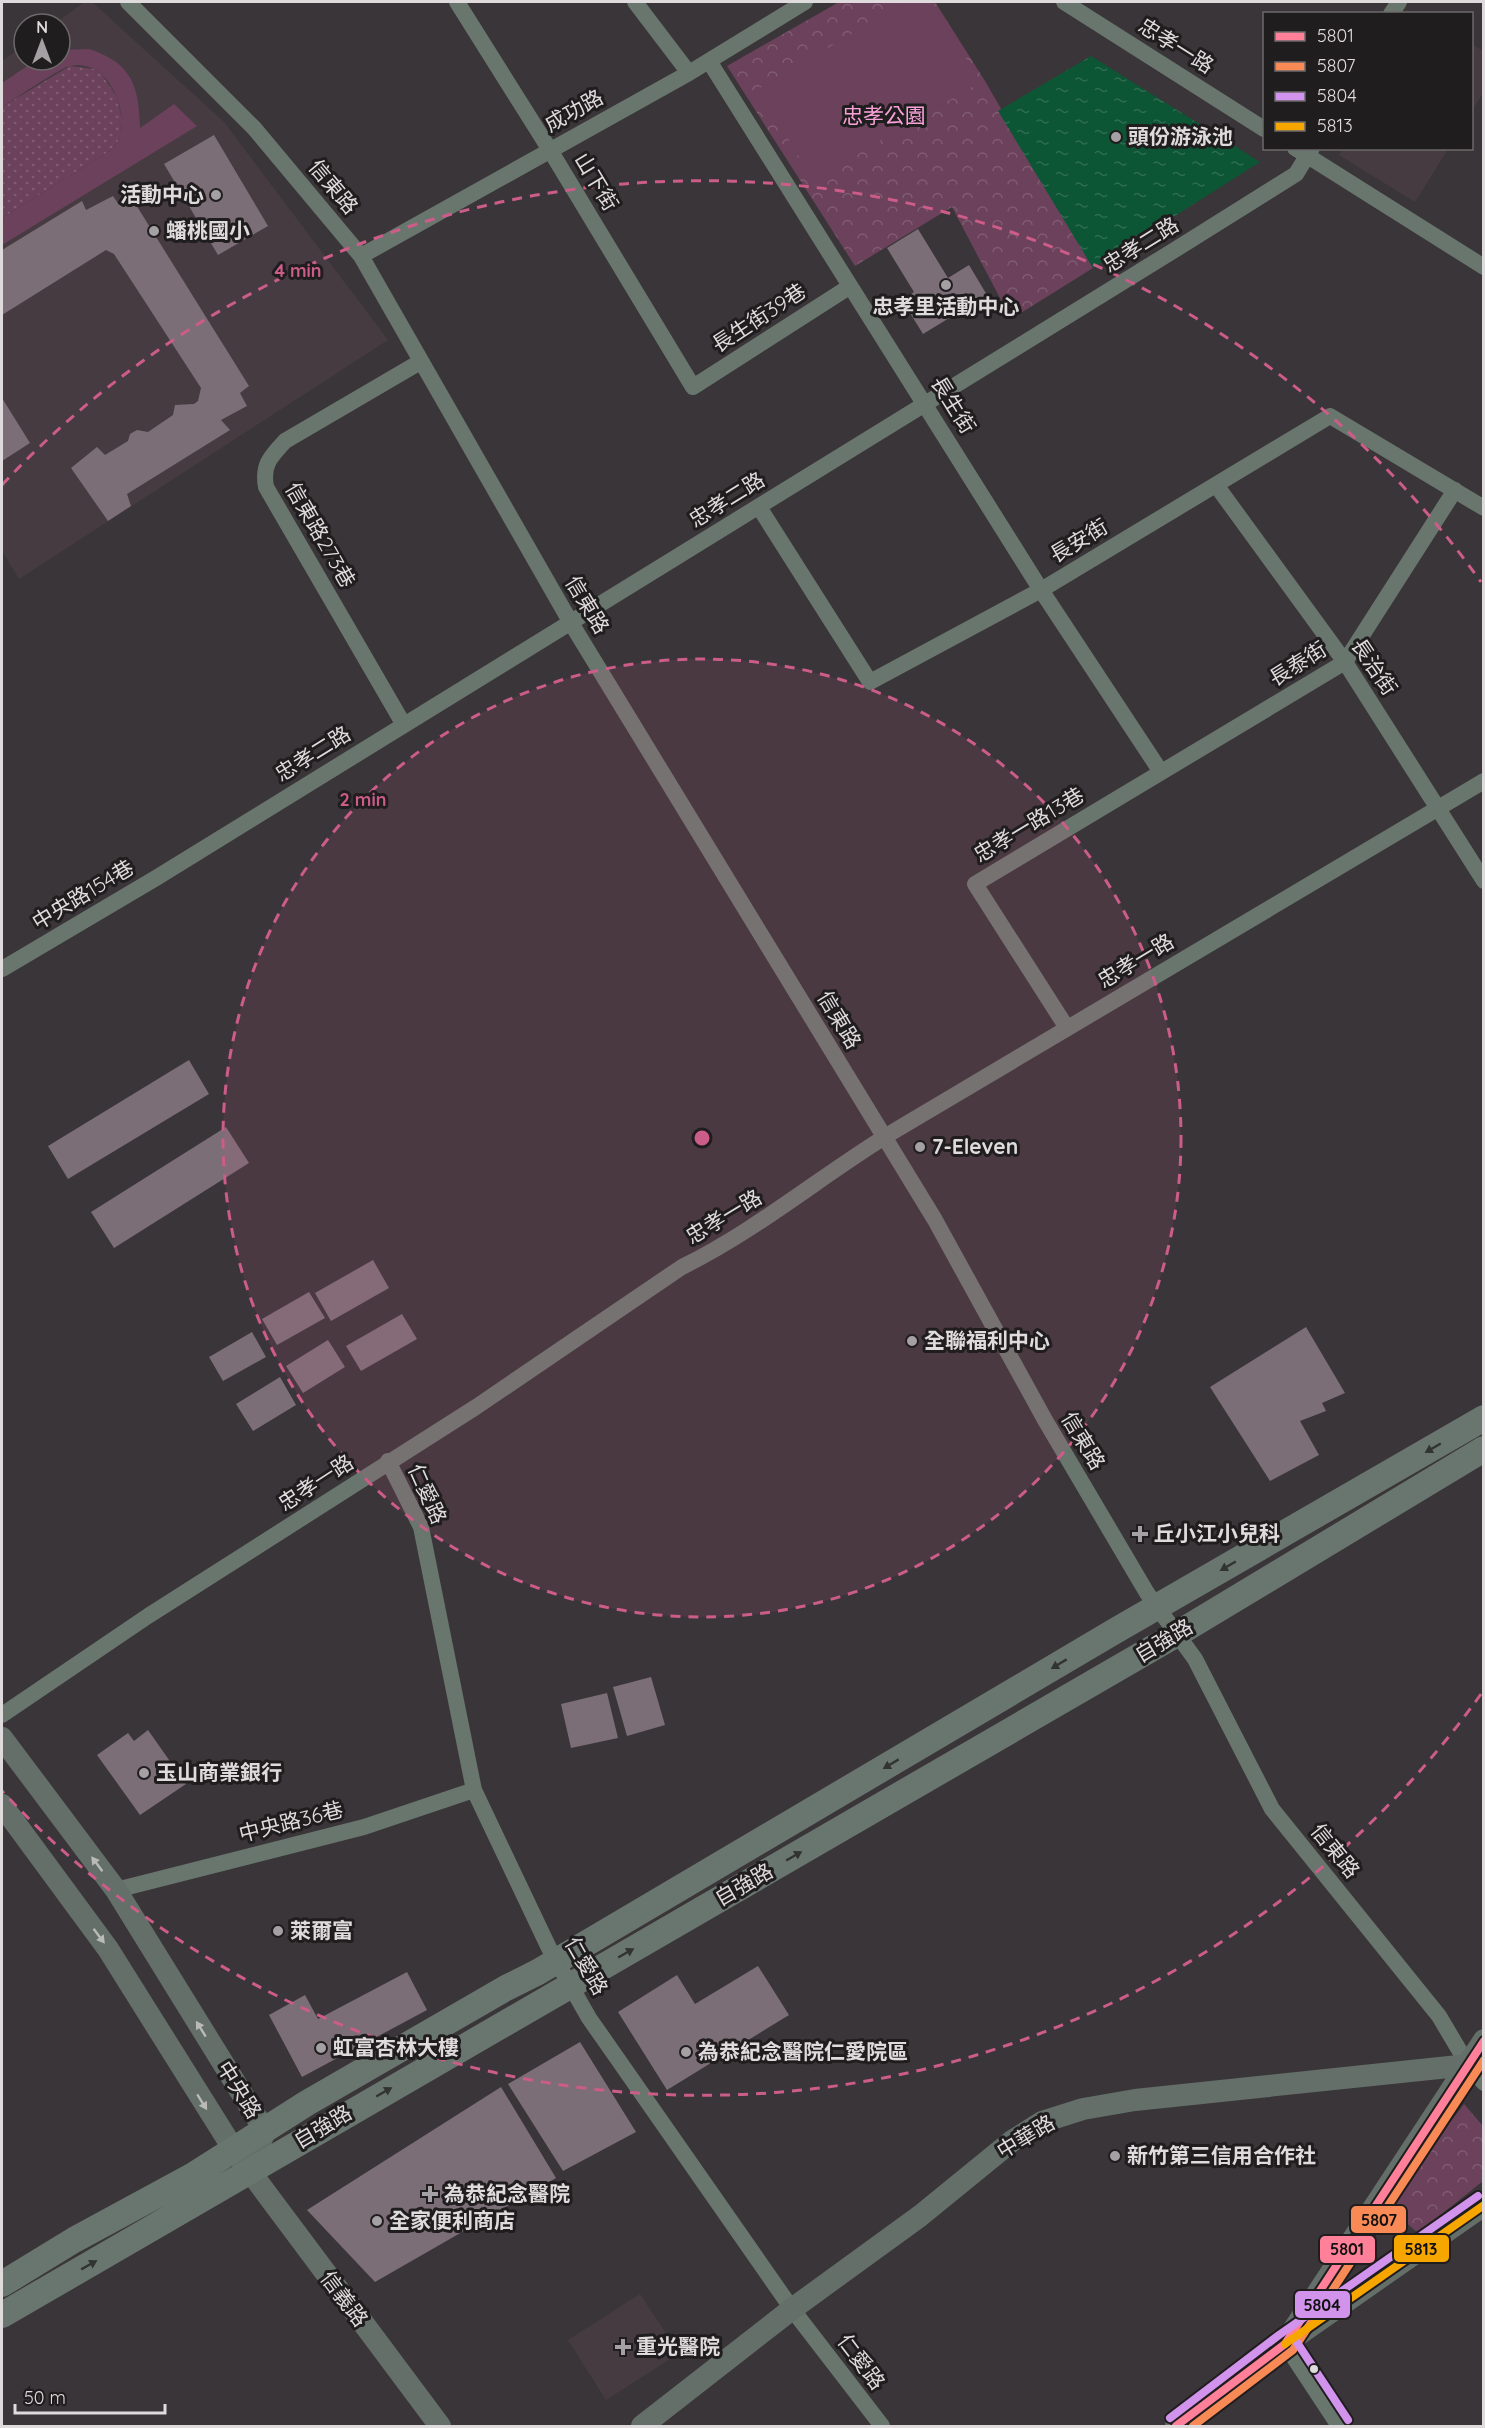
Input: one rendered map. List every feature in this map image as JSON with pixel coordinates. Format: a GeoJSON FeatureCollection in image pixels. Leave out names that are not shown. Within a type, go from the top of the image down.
{"type":"FeatureCollection","features":[{"type":"Feature","properties":{"kind":"main road","name":"自強路"},"geometry":{"type":"LineString","coordinates":[[2,2284],[234,2150],[307,2103],[556,1961],[1159,1606],[1484,1418]]}},
{"type":"Feature","properties":{"kind":"main road","name":"自強路"},"geometry":{"type":"LineString","coordinates":[[2,2315],[1177,1634],[1484,1449]]}},
{"type":"Feature","properties":{"kind":"main road"},"geometry":{"type":"LineString","coordinates":[[34,2265],[48,2288]]}},
{"type":"Feature","properties":{"kind":"street","name":"信東路"},"geometry":{"type":"LineString","coordinates":[[128,2],[254,128],[361,256],[571,623],[935,1220],[1045,1420],[1147,1593],[1159,1606],[1195,1659],[1272,1809],[1439,2016],[1468,2065],[1484,2083]]}},
{"type":"Feature","properties":{"kind":"street","name":"山下街"},"geometry":{"type":"LineString","coordinates":[[457,2],[550,150],[693,387]]}},
{"type":"Feature","properties":{"kind":"street"},"geometry":{"type":"LineString","coordinates":[[635,2],[689,73]]}},
{"type":"Feature","properties":{"kind":"street","name":"成功路"},"geometry":{"type":"LineString","coordinates":[[361,256],[689,73],[805,2]]}},
{"type":"Feature","properties":{"kind":"street","name":"忠孝一路"},"geometry":{"type":"LineString","coordinates":[[1064,2],[1263,128]]}},
{"type":"Feature","properties":{"kind":"street","name":"長生街"},"geometry":{"type":"LineString","coordinates":[[709,61],[1041,590],[1161,772]]}},
{"type":"Feature","properties":{"kind":"street"},"geometry":{"type":"LineString","coordinates":[[1305,151],[1484,267]]}},
{"type":"Feature","properties":{"kind":"street","name":"忠孝二路"},"geometry":{"type":"LineString","coordinates":[[156,878],[1296,174],[1305,151]]}},
{"type":"Feature","properties":{"kind":"street","name":"長生街39巷"},"geometry":{"type":"LineString","coordinates":[[693,387],[849,287]]}},
{"type":"Feature","properties":{"kind":"street","name":"信東路273巷"},"geometry":{"type":"LineString","coordinates":[[404,725],[266,488],[263,472],[272,454],[285,441],[420,362]]}},
{"type":"Feature","properties":{"kind":"street","name":"長安街"},"geometry":{"type":"LineString","coordinates":[[759,507],[870,682],[1041,590],[1330,416],[1484,508]]}},
{"type":"Feature","properties":{"kind":"street","name":"長治街"},"geometry":{"type":"LineString","coordinates":[[1216,485],[1345,662],[1484,881]]}},
{"type":"Feature","properties":{"kind":"street","name":"長泰街"},"geometry":{"type":"LineString","coordinates":[[1161,772],[1222,738],[1345,662],[1455,490]]}},
{"type":"Feature","properties":{"kind":"street","name":"忠孝一路13巷"},"geometry":{"type":"LineString","coordinates":[[1067,1028],[975,884],[1161,772]]}},
{"type":"Feature","properties":{"kind":"street","name":"忠孝一路"},"geometry":{"type":"LineString","coordinates":[[2,1715],[148,1616],[485,1401],[682,1267],[710,1253],[778,1211],[884,1137],[1484,782]]}},
{"type":"Feature","properties":{"kind":"street","name":"中央路154巷"},"geometry":{"type":"LineString","coordinates":[[2,969],[156,878]]}},
{"type":"Feature","properties":{"kind":"street","name":"仁愛路"},"geometry":{"type":"LineString","coordinates":[[388,1461],[421,1527],[474,1790],[556,1961],[572,1985],[589,2018],[792,2309],[882,2427]]}},
{"type":"Feature","properties":{"kind":"street","name":"中央路"},"geometry":{"type":"LineString","coordinates":[[2,1738],[116,1890],[265,2130],[249,2171]]}},
{"type":"Feature","properties":{"kind":"street","name":"中央路36巷"},"geometry":{"type":"LineString","coordinates":[[116,1890],[364,1827],[474,1790]]}},
{"type":"Feature","properties":{"kind":"street","name":"中央路"},"geometry":{"type":"LineString","coordinates":[[2,1805],[108,1949],[249,2171]]}},
{"type":"Feature","properties":{"kind":"street"},"geometry":{"type":"LineString","coordinates":[[1285,2344],[1484,2040]]}},
{"type":"Feature","properties":{"kind":"street","name":"中華路"},"geometry":{"type":"LineString","coordinates":[[642,2427],[792,2309],[920,2216],[1012,2141],[1042,2122],[1083,2109],[1136,2100],[1468,2065]]}},
{"type":"Feature","properties":{"kind":"street","name":"信義路"},"geometry":{"type":"LineString","coordinates":[[249,2171],[440,2427]]}},
{"type":"Feature","properties":{"kind":"street"},"geometry":{"type":"LineString","coordinates":[[1176,2427],[1285,2344],[1484,2205]]}},
{"type":"Feature","properties":{"kind":"street"},"geometry":{"type":"LineString","coordinates":[[1285,2344],[1339,2427]]}},
{"type":"Feature","properties":{"kind":"shaded area","name":"蟠桃國小"},"geometry":{"type":"Polygon","coordinates":[[[85,2],[92,2],[224,122],[388,340],[19,579],[2,551],[2,61],[12,54],[12,72],[72,72],[71,12],[85,2]]]}},
{"type":"Feature","properties":{"kind":"shaded area"},"geometry":{"type":"Polygon","coordinates":[[[1473,45],[1483,51],[1484,91],[1473,109],[1473,45]]]}},
{"type":"Feature","properties":{"kind":"shaded area"},"geometry":{"type":"Polygon","coordinates":[[[1342,150],[1447,150],[1415,202],[1339,155],[1342,150]]]}},
{"type":"Feature","properties":{"kind":"shaded area","name":"重光醫院"},"geometry":{"type":"Polygon","coordinates":[[[640,2294],[679,2353],[606,2400],[568,2340],[640,2294]]]}},
{"type":"Feature","properties":{"kind":"green space","name":"忠孝公園"},"geometry":{"type":"Polygon","coordinates":[[[839,2],[935,2],[985,81],[1093,268],[1011,319],[952,207],[855,266],[727,66],[839,2]]]}},
{"type":"Feature","properties":{"kind":"green space"},"geometry":{"type":"Polygon","coordinates":[[[906,2],[932,2],[980,82],[813,180],[758,89],[906,2]]]}},
{"type":"Feature","properties":{"kind":"green space"},"geometry":{"type":"Polygon","coordinates":[[[89,49],[115,61],[124,69],[135,88],[140,128],[174,104],[197,126],[2,245],[2,218],[111,150],[120,136],[121,110],[111,86],[94,69],[83,65],[72,66],[72,50],[89,49]]]}},
{"type":"Feature","properties":{"kind":"green space"},"geometry":{"type":"Polygon","coordinates":[[[72,66],[94,69],[102,75],[117,97],[122,120],[121,137],[111,150],[2,218],[2,107],[60,72],[72,72],[72,66]]]}},
{"type":"Feature","properties":{"kind":"green space"},"geometry":{"type":"Polygon","coordinates":[[[18,72],[57,72],[2,107],[2,83],[18,72]]]}},
{"type":"Feature","properties":{"kind":"green space"},"geometry":{"type":"Polygon","coordinates":[[[1464,2104],[1483,2126],[1483,2181],[1418,2233],[1387,2206],[1464,2104]]]}},
{"type":"Feature","properties":{"kind":"water","name":"頭份游泳池"},"geometry":{"type":"Polygon","coordinates":[[[1091,56],[1260,162],[1093,268],[998,111],[1091,56]]]}},
{"type":"Feature","properties":{"kind":"building","name":"活動中心"},"geometry":{"type":"Polygon","coordinates":[[[214,135],[268,226],[218,255],[164,164],[214,135]]]}},
{"type":"Feature","properties":{"kind":"building"},"geometry":{"type":"Polygon","coordinates":[[[113,196],[119,205],[133,200],[249,386],[240,393],[247,406],[221,420],[230,430],[127,494],[131,506],[108,521],[71,468],[97,447],[105,455],[128,441],[130,434],[137,430],[148,432],[173,415],[175,405],[194,404],[198,401],[201,388],[114,254],[106,250],[2,315],[2,250],[82,201],[86,210],[113,196]]]}},
{"type":"Feature","properties":{"kind":"building","name":"忠孝里活動中心"},"geometry":{"type":"Polygon","coordinates":[[[918,229],[948,278],[969,265],[987,295],[923,334],[902,300],[914,292],[887,248],[918,229]]]}},
{"type":"Feature","properties":{"kind":"building"},"geometry":{"type":"Polygon","coordinates":[[[2,398],[30,443],[2,461],[2,398]]]}},
{"type":"Feature","properties":{"kind":"building"},"geometry":{"type":"Polygon","coordinates":[[[189,1060],[209,1094],[68,1179],[48,1146],[189,1060]]]}},
{"type":"Feature","properties":{"kind":"building"},"geometry":{"type":"Polygon","coordinates":[[[226,1127],[249,1163],[114,1248],[91,1212],[226,1127]]]}},
{"type":"Feature","properties":{"kind":"building"},"geometry":{"type":"Polygon","coordinates":[[[373,1260],[389,1288],[331,1321],[315,1293],[373,1260]]]}},
{"type":"Feature","properties":{"kind":"building"},"geometry":{"type":"Polygon","coordinates":[[[309,1292],[325,1318],[277,1345],[262,1319],[309,1292]]]}},
{"type":"Feature","properties":{"kind":"building"},"geometry":{"type":"Polygon","coordinates":[[[402,1314],[417,1339],[361,1371],[346,1346],[402,1314]]]}},
{"type":"Feature","properties":{"kind":"building"},"geometry":{"type":"Polygon","coordinates":[[[1306,1327],[1345,1393],[1322,1403],[1326,1411],[1300,1421],[1319,1455],[1270,1481],[1210,1387],[1306,1327]]]}},
{"type":"Feature","properties":{"kind":"building"},"geometry":{"type":"Polygon","coordinates":[[[252,1332],[266,1357],[223,1381],[209,1357],[252,1332]]]}},
{"type":"Feature","properties":{"kind":"building"},"geometry":{"type":"Polygon","coordinates":[[[328,1340],[345,1367],[303,1393],[286,1366],[328,1340]]]}},
{"type":"Feature","properties":{"kind":"building"},"geometry":{"type":"Polygon","coordinates":[[[280,1377],[296,1405],[253,1431],[236,1404],[280,1377]]]}},
{"type":"Feature","properties":{"kind":"building"},"geometry":{"type":"Polygon","coordinates":[[[651,1677],[665,1725],[627,1736],[613,1687],[651,1677]]]}},
{"type":"Feature","properties":{"kind":"building"},"geometry":{"type":"Polygon","coordinates":[[[607,1693],[618,1738],[571,1748],[561,1704],[607,1693]]]}},
{"type":"Feature","properties":{"kind":"building"},"geometry":{"type":"Polygon","coordinates":[[[148,1730],[186,1784],[140,1815],[97,1755],[128,1733],[134,1741],[148,1730]]]}},
{"type":"Feature","properties":{"kind":"building","name":"為恭紀念醫院仁愛院區"},"geometry":{"type":"Polygon","coordinates":[[[758,1966],[789,2015],[667,2090],[618,2012],[677,1975],[695,2004],[758,1966]]]}},
{"type":"Feature","properties":{"kind":"building","name":"虹富杏林大樓"},"geometry":{"type":"Polygon","coordinates":[[[407,1972],[427,2010],[302,2077],[269,2015],[305,1995],[318,2019],[407,1972]]]}},
{"type":"Feature","properties":{"kind":"building"},"geometry":{"type":"Polygon","coordinates":[[[580,2042],[636,2132],[563,2171],[508,2084],[580,2042]]]}},
{"type":"Feature","properties":{"kind":"building","name":"為恭紀念醫院"},"geometry":{"type":"Polygon","coordinates":[[[501,2087],[556,2178],[375,2282],[307,2210],[501,2087]]]}},
{"type":"Feature","properties":{"kind":"transit line","name":"5801"},"geometry":{"type":"LineString","coordinates":[[1176,2426],[1285,2344],[1484,2041]]}},
{"type":"Feature","properties":{"kind":"transit line","name":"5807"},"geometry":{"type":"LineString","coordinates":[[1193,2426],[1293,2350],[1484,2060]]}},
{"type":"Feature","properties":{"kind":"transit line","name":"5804"},"geometry":{"type":"LineString","coordinates":[[1170,2418],[1279,2335],[1478,2196]]}},
{"type":"Feature","properties":{"kind":"transit line","name":"5813"},"geometry":{"type":"LineString","coordinates":[[1285,2344],[1484,2205]]}},
{"type":"Feature","properties":{"kind":"transit line","name":"5804"},"geometry":{"type":"LineString","coordinates":[[1294,2338],[1348,2420]]}},
{"type":"Feature","properties":{"kind":"place","name":"頭份游泳池"},"geometry":{"type":"Point","coordinates":[1116,137]}},
{"type":"Feature","properties":{"kind":"place","name":"活動中心"},"geometry":{"type":"Point","coordinates":[216,195]}},
{"type":"Feature","properties":{"kind":"place","name":"蟠桃國小"},"geometry":{"type":"Point","coordinates":[154,231]}},
{"type":"Feature","properties":{"kind":"place","name":"忠孝里活動中心"},"geometry":{"type":"Point","coordinates":[946,285]}},
{"type":"Feature","properties":{"kind":"place","name":"7-Eleven"},"geometry":{"type":"Point","coordinates":[920,1147]}},
{"type":"Feature","properties":{"kind":"place","name":"全聯福利中心"},"geometry":{"type":"Point","coordinates":[912,1341]}},
{"type":"Feature","properties":{"kind":"place","name":"丘小江小兒科"},"geometry":{"type":"Point","coordinates":[1140,1534]}},
{"type":"Feature","properties":{"kind":"place","name":"玉山商業銀行"},"geometry":{"type":"Point","coordinates":[144,1773]}},
{"type":"Feature","properties":{"kind":"place","name":"萊爾富"},"geometry":{"type":"Point","coordinates":[278,1931]}},
{"type":"Feature","properties":{"kind":"place","name":"虹富杏林大樓"},"geometry":{"type":"Point","coordinates":[321,2048]}},
{"type":"Feature","properties":{"kind":"place","name":"為恭紀念醫院仁愛院區"},"geometry":{"type":"Point","coordinates":[686,2052]}},
{"type":"Feature","properties":{"kind":"place","name":"新竹第三信用合作社"},"geometry":{"type":"Point","coordinates":[1115,2156]}},
{"type":"Feature","properties":{"kind":"place","name":"為恭紀念醫院"},"geometry":{"type":"Point","coordinates":[430,2194]}},
{"type":"Feature","properties":{"kind":"place","name":"全家便利商店"},"geometry":{"type":"Point","coordinates":[377,2221]}},
{"type":"Feature","properties":{"kind":"place","name":"重光醫院"},"geometry":{"type":"Point","coordinates":[623,2347]}}]}
